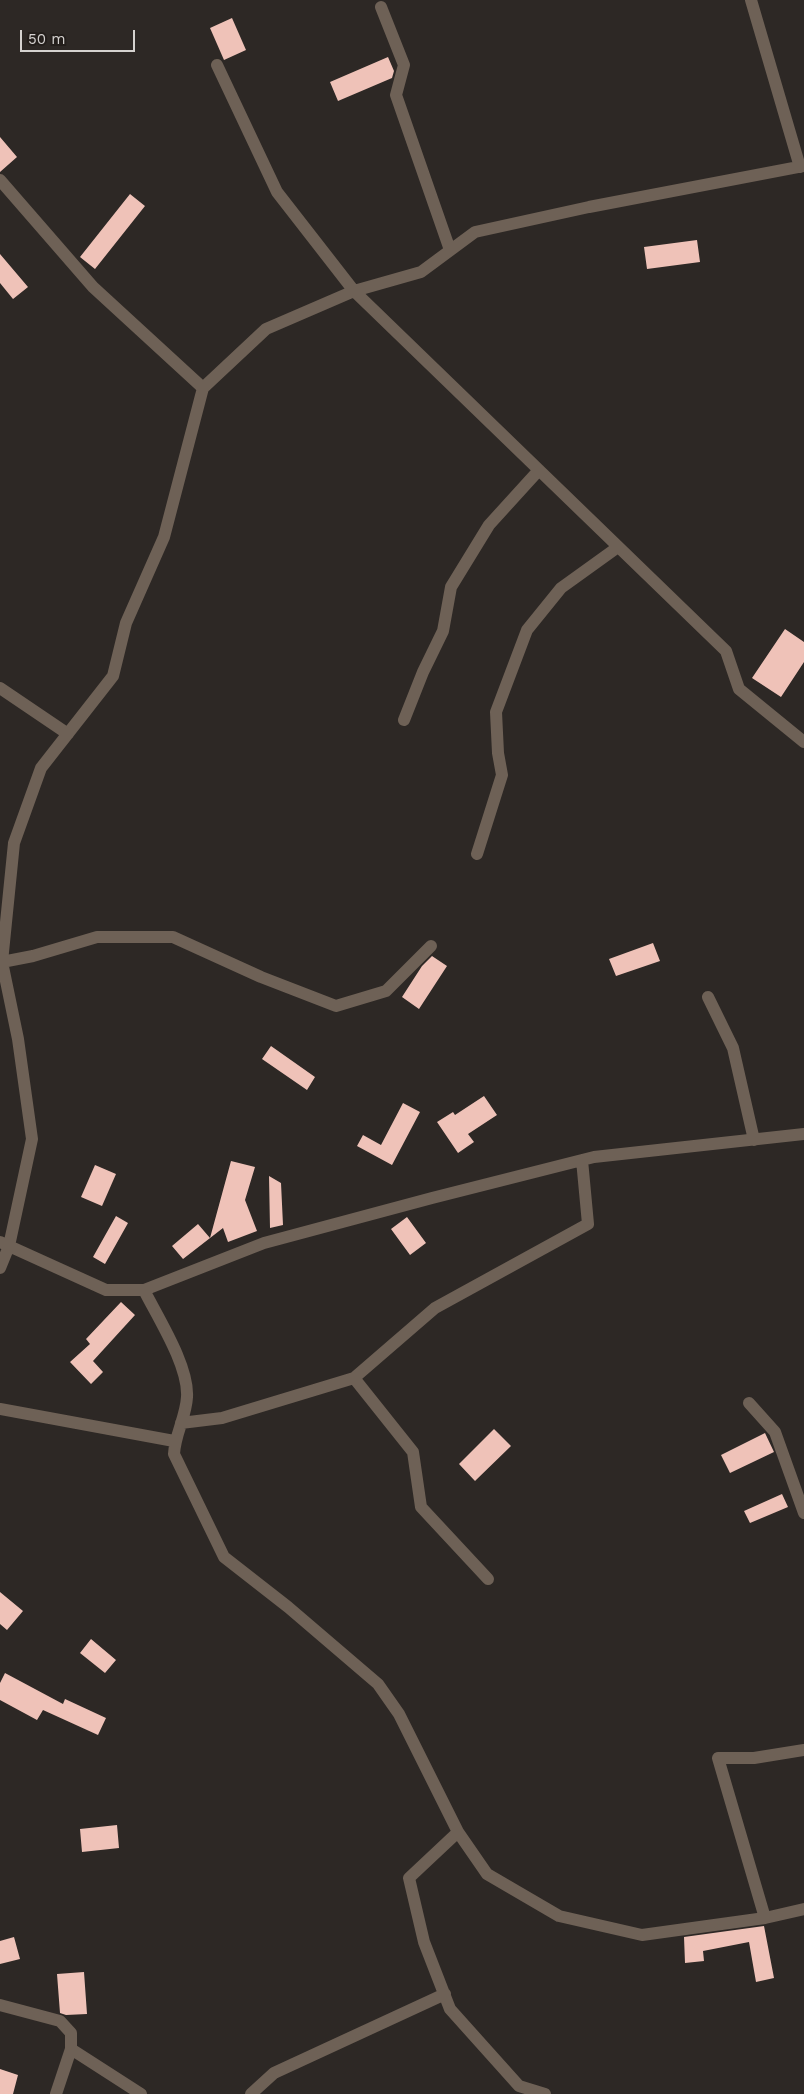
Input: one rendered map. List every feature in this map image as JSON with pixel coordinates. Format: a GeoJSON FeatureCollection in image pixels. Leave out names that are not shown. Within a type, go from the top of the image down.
{"type":"FeatureCollection","features":[{"type":"Feature","properties":{"kind":"street"},"geometry":{"type":"LineString","coordinates":[[0,1268],[4,1244],[32,1138],[18,1039],[2,962],[14,844],[41,768],[113,676],[126,623],[164,537],[203,388],[266,329],[354,291],[421,272],[475,232],[588,207],[802,166],[751,0]]}},
{"type":"Feature","properties":{"kind":"street"},"geometry":{"type":"LineString","coordinates":[[381,7],[404,65],[396,95],[450,250]]}},
{"type":"Feature","properties":{"kind":"street"},"geometry":{"type":"LineString","coordinates":[[216,66],[277,192],[354,291],[726,651],[739,689],[804,742]]}},
{"type":"Feature","properties":{"kind":"street"},"geometry":{"type":"LineString","coordinates":[[0,180],[93,287],[203,388]]}},
{"type":"Feature","properties":{"kind":"street"},"geometry":{"type":"LineString","coordinates":[[404,720],[423,672],[443,631],[451,587],[489,525],[540,470]]}},
{"type":"Feature","properties":{"kind":"street"},"geometry":{"type":"LineString","coordinates":[[477,854],[502,775],[498,753],[496,712],[527,630],[561,588],[618,547]]}},
{"type":"Feature","properties":{"kind":"street"},"geometry":{"type":"LineString","coordinates":[[0,688],[68,734]]}},
{"type":"Feature","properties":{"kind":"street"},"geometry":{"type":"LineString","coordinates":[[2,962],[33,956],[97,938],[173,937],[261,977],[336,1006],[386,990],[431,946]]}},
{"type":"Feature","properties":{"kind":"street"},"geometry":{"type":"LineString","coordinates":[[708,997],[732,1048],[754,1140]]}},
{"type":"Feature","properties":{"kind":"street"},"geometry":{"type":"LineString","coordinates":[[4,1244],[106,1290],[144,1290],[264,1244],[432,1198],[594,1157],[804,1134]]}},
{"type":"Feature","properties":{"kind":"street"},"geometry":{"type":"LineString","coordinates":[[181,1423],[222,1418],[354,1378],[434,1308],[588,1224],[582,1160]]}},
{"type":"Feature","properties":{"kind":"street"},"geometry":{"type":"LineString","coordinates":[[144,1290],[180,1360],[187,1397],[181,1423],[174,1441],[174,1454],[224,1557],[288,1607],[378,1684],[398,1714],[458,1832],[487,1874],[559,1916],[642,1935],[765,1918],[804,1909]]}},
{"type":"Feature","properties":{"kind":"street"},"geometry":{"type":"LineString","coordinates":[[354,1378],[413,1452],[421,1507],[488,1579]]}},
{"type":"Feature","properties":{"kind":"street"},"geometry":{"type":"LineString","coordinates":[[749,1403],[775,1432],[804,1512]]}},
{"type":"Feature","properties":{"kind":"street"},"geometry":{"type":"LineString","coordinates":[[0,1409],[174,1441]]}},
{"type":"Feature","properties":{"kind":"street"},"geometry":{"type":"LineString","coordinates":[[765,1918],[718,1758],[754,1758],[804,1750]]}},
{"type":"Feature","properties":{"kind":"street"},"geometry":{"type":"LineString","coordinates":[[458,1832],[410,1878],[424,1942],[450,2009],[518,2090],[545,2094]]}},
{"type":"Feature","properties":{"kind":"street"},"geometry":{"type":"LineString","coordinates":[[251,2094],[274,2072],[445,1994]]}},
{"type":"Feature","properties":{"kind":"street"},"geometry":{"type":"LineString","coordinates":[[0,2005],[60,2021],[71,2033],[71,2049],[56,2094]]}},
{"type":"Feature","properties":{"kind":"street"},"geometry":{"type":"LineString","coordinates":[[71,2049],[141,2094]]}},
{"type":"Feature","properties":{"kind":"building"},"geometry":{"type":"Polygon","coordinates":[[[232,18],[246,50],[224,60],[210,28],[232,18]]]}},
{"type":"Feature","properties":{"kind":"building"},"geometry":{"type":"Polygon","coordinates":[[[388,57],[394,71],[392,78],[338,101],[330,82],[388,57]]]}},
{"type":"Feature","properties":{"kind":"building"},"geometry":{"type":"Polygon","coordinates":[[[0,137],[17,157],[0,172],[0,137]]]}},
{"type":"Feature","properties":{"kind":"building"},"geometry":{"type":"Polygon","coordinates":[[[130,194],[145,206],[95,269],[80,257],[130,194]]]}},
{"type":"Feature","properties":{"kind":"building"},"geometry":{"type":"Polygon","coordinates":[[[697,240],[700,262],[647,269],[644,247],[697,240]]]}},
{"type":"Feature","properties":{"kind":"building"},"geometry":{"type":"Polygon","coordinates":[[[0,254],[28,287],[13,299],[0,283],[0,254]]]}},
{"type":"Feature","properties":{"kind":"building"},"geometry":{"type":"Polygon","coordinates":[[[785,629],[804,642],[804,662],[781,697],[752,678],[785,629]]]}},
{"type":"Feature","properties":{"kind":"building"},"geometry":{"type":"Polygon","coordinates":[[[653,943],[660,961],[616,976],[609,959],[653,943]]]}},
{"type":"Feature","properties":{"kind":"building"},"geometry":{"type":"Polygon","coordinates":[[[432,956],[447,966],[419,1009],[402,997],[422,966],[432,956]]]}},
{"type":"Feature","properties":{"kind":"building"},"geometry":{"type":"Polygon","coordinates":[[[271,1046],[315,1077],[307,1090],[262,1059],[271,1046]]]}},
{"type":"Feature","properties":{"kind":"building"},"geometry":{"type":"Polygon","coordinates":[[[484,1096],[497,1115],[468,1134],[474,1142],[458,1153],[437,1122],[453,1112],[455,1115],[484,1096]]]}},
{"type":"Feature","properties":{"kind":"building"},"geometry":{"type":"Polygon","coordinates":[[[403,1103],[420,1112],[392,1165],[357,1146],[363,1135],[381,1145],[403,1103]]]}},
{"type":"Feature","properties":{"kind":"building"},"geometry":{"type":"Polygon","coordinates":[[[231,1161],[255,1167],[245,1200],[257,1231],[228,1242],[223,1228],[183,1259],[172,1246],[198,1224],[210,1238],[231,1161]]]}},
{"type":"Feature","properties":{"kind":"building"},"geometry":{"type":"Polygon","coordinates":[[[95,1165],[116,1174],[102,1206],[81,1197],[95,1165]]]}},
{"type":"Feature","properties":{"kind":"building"},"geometry":{"type":"Polygon","coordinates":[[[269,1176],[281,1183],[283,1225],[270,1228],[269,1176]]]}},
{"type":"Feature","properties":{"kind":"building"},"geometry":{"type":"Polygon","coordinates":[[[116,1216],[128,1223],[105,1264],[93,1257],[116,1216]]]}},
{"type":"Feature","properties":{"kind":"building"},"geometry":{"type":"Polygon","coordinates":[[[407,1217],[426,1243],[410,1255],[391,1229],[407,1217]]]}},
{"type":"Feature","properties":{"kind":"building"},"geometry":{"type":"Polygon","coordinates":[[[121,1302],[135,1315],[93,1361],[103,1372],[91,1384],[70,1362],[90,1344],[86,1339],[121,1302]]]}},
{"type":"Feature","properties":{"kind":"building"},"geometry":{"type":"Polygon","coordinates":[[[494,1429],[511,1446],[475,1481],[459,1464],[494,1429]]]}},
{"type":"Feature","properties":{"kind":"building"},"geometry":{"type":"Polygon","coordinates":[[[765,1433],[774,1452],[730,1473],[721,1455],[765,1433]]]}},
{"type":"Feature","properties":{"kind":"building"},"geometry":{"type":"Polygon","coordinates":[[[782,1494],[788,1507],[750,1523],[744,1511],[782,1494]]]}},
{"type":"Feature","properties":{"kind":"building"},"geometry":{"type":"Polygon","coordinates":[[[0,1592],[23,1611],[7,1630],[0,1624],[0,1592]]]}},
{"type":"Feature","properties":{"kind":"building"},"geometry":{"type":"Polygon","coordinates":[[[91,1639],[116,1660],[105,1673],[80,1653],[91,1639]]]}},
{"type":"Feature","properties":{"kind":"building"},"geometry":{"type":"Polygon","coordinates":[[[5,1673],[63,1704],[65,1699],[106,1718],[98,1735],[43,1710],[37,1720],[0,1700],[0,1683],[5,1673]]]}},
{"type":"Feature","properties":{"kind":"building"},"geometry":{"type":"Polygon","coordinates":[[[117,1825],[119,1848],[82,1852],[80,1829],[117,1825]]]}},
{"type":"Feature","properties":{"kind":"building"},"geometry":{"type":"Polygon","coordinates":[[[764,1926],[774,1978],[756,1982],[749,1942],[703,1951],[704,1961],[685,1963],[684,1937],[764,1926]]]}},
{"type":"Feature","properties":{"kind":"building"},"geometry":{"type":"Polygon","coordinates":[[[14,1937],[20,1959],[0,1964],[0,1941],[14,1937]]]}},
{"type":"Feature","properties":{"kind":"building"},"geometry":{"type":"Polygon","coordinates":[[[84,1972],[87,2014],[66,2015],[60,2013],[57,1974],[84,1972]]]}},
{"type":"Feature","properties":{"kind":"building"},"geometry":{"type":"Polygon","coordinates":[[[0,2069],[18,2075],[13,2094],[0,2094],[0,2069]]]}}]}
